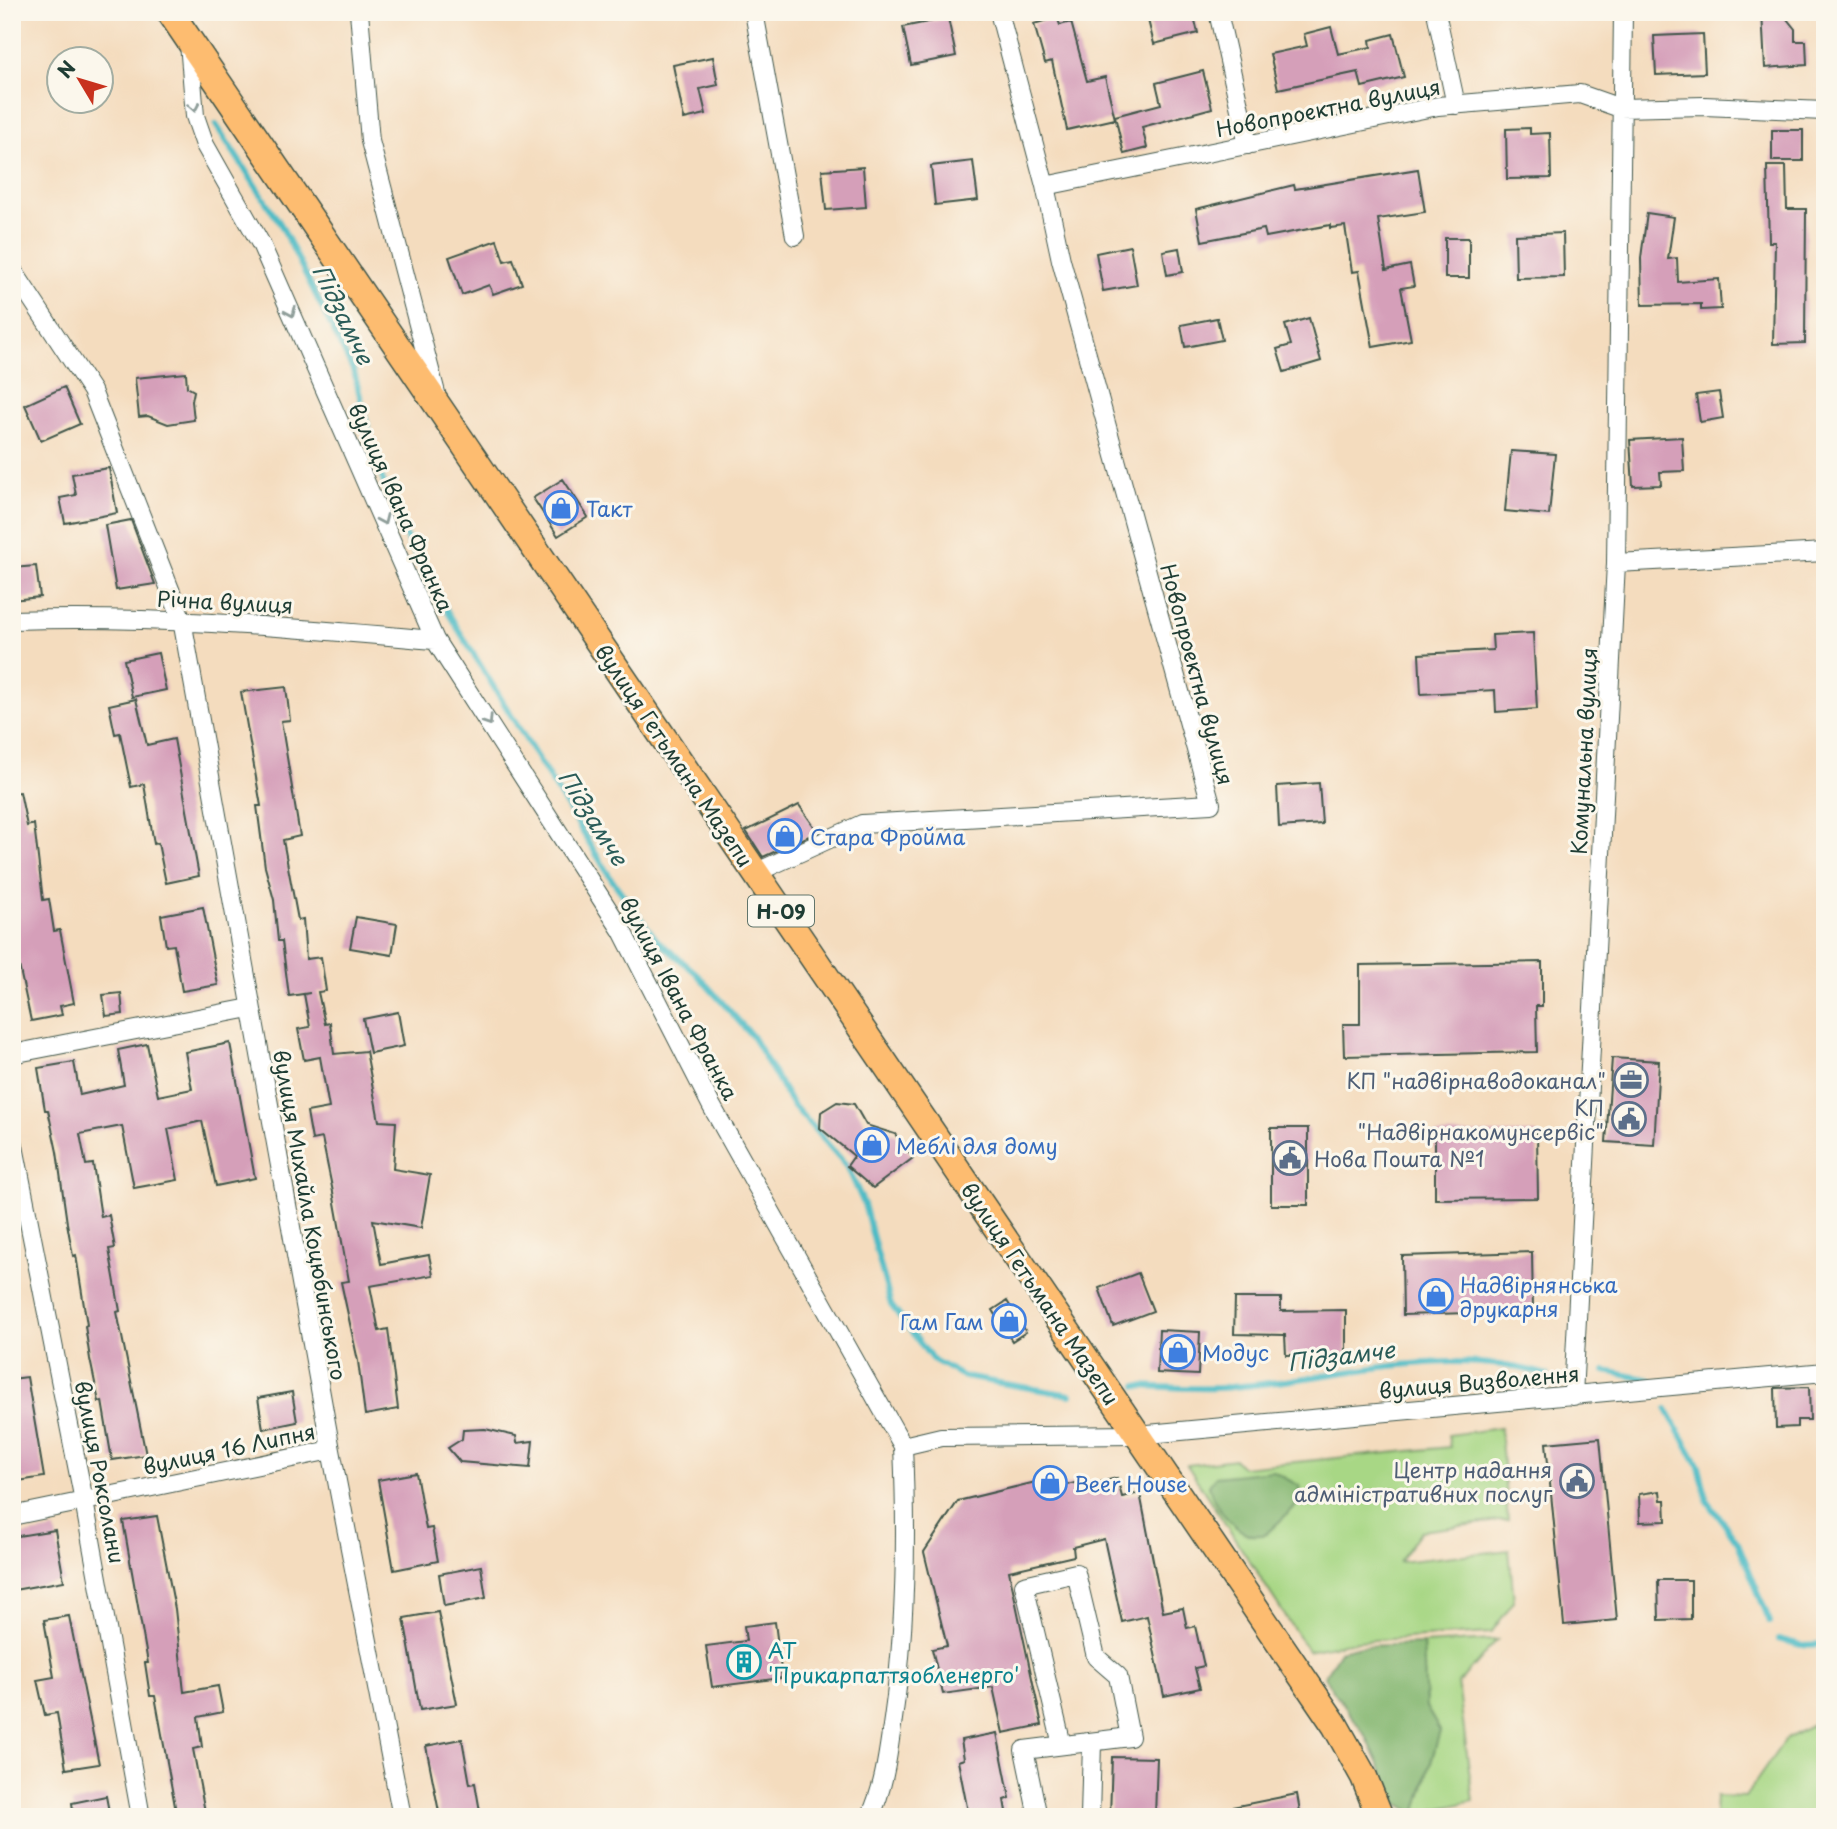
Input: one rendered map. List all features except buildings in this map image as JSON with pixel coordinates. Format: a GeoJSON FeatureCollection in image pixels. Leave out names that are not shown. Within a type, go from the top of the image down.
{"type":"FeatureCollection","features":[{"type":"Feature","properties":{"kind":"main road","name":"вулиця Гетьмана Мазепи"},"geometry":{"type":"LineString","coordinates":[[170,12],[1335,1725],[1364,1777],[1380,1817]]}},
{"type":"Feature","properties":{"kind":"street"},"geometry":{"type":"LineString","coordinates":[[359,12],[370,141],[441,413]]}},
{"type":"Feature","properties":{"kind":"street"},"geometry":{"type":"LineString","coordinates":[[754,12],[795,236]]}},
{"type":"Feature","properties":{"kind":"street","name":"Новопроектна вулиця"},"geometry":{"type":"LineString","coordinates":[[755,873],[862,824],[1210,804],[1061,261],[1045,186],[999,12]]}},
{"type":"Feature","properties":{"kind":"street"},"geometry":{"type":"LineString","coordinates":[[1218,12],[1248,145]]}},
{"type":"Feature","properties":{"kind":"street"},"geometry":{"type":"LineString","coordinates":[[1436,12],[1455,105]]}},
{"type":"Feature","properties":{"kind":"street","name":"Комунальна вулиця"},"geometry":{"type":"LineString","coordinates":[[1573,1395],[1616,564],[1623,12]]}},
{"type":"Feature","properties":{"kind":"street","name":"вулиця Івана Франка"},"geometry":{"type":"LineString","coordinates":[[189,39],[195,116],[205,145],[261,244],[435,640],[622,931],[711,1105],[903,1446],[906,1502],[901,1665],[883,1789],[870,1817]]}},
{"type":"Feature","properties":{"kind":"street","name":"Новопроектна вулиця"},"geometry":{"type":"LineString","coordinates":[[1045,186],[1455,105],[1580,94],[1620,108]]}},
{"type":"Feature","properties":{"kind":"street"},"geometry":{"type":"LineString","coordinates":[[1620,108],[1703,106],[1825,111]]}},
{"type":"Feature","properties":{"kind":"street","name":"вулиця Михайла Коцюбинського"},"geometry":{"type":"LineString","coordinates":[[12,269],[92,391],[183,620],[250,1008],[402,1817]]}},
{"type":"Feature","properties":{"kind":"street"},"geometry":{"type":"LineString","coordinates":[[1616,564],[1825,552]]}},
{"type":"Feature","properties":{"kind":"street","name":"Річна вулиця"},"geometry":{"type":"LineString","coordinates":[[12,620],[183,620],[435,640]]}},
{"type":"Feature","properties":{"kind":"street"},"geometry":{"type":"LineString","coordinates":[[12,1054],[250,1008]]}},
{"type":"Feature","properties":{"kind":"street","name":"вулиця Роксолани"},"geometry":{"type":"LineString","coordinates":[[12,1136],[84,1502],[141,1817]]}},
{"type":"Feature","properties":{"kind":"street","name":"вулиця Визволення"},"geometry":{"type":"LineString","coordinates":[[903,1446],[941,1437],[1137,1435],[1825,1372]]}},
{"type":"Feature","properties":{"kind":"street","name":"вулиця 16 Липня"},"geometry":{"type":"LineString","coordinates":[[12,1516],[331,1450]]}},
{"type":"Feature","properties":{"kind":"street"},"geometry":{"type":"LineString","coordinates":[[1038,1817],[1024,1750],[1130,1737],[1118,1676],[1096,1657],[1076,1573],[1024,1585],[1062,1745]]}},
{"type":"Feature","properties":{"kind":"street"},"geometry":{"type":"LineString","coordinates":[[1090,1817],[1092,1742]]}},
{"type":"Feature","properties":{"kind":"green space"},"geometry":{"type":"Polygon","coordinates":[[[1500,1428],[1508,1520],[1421,1531],[1399,1562],[1509,1550],[1514,1601],[1491,1633],[1358,1641],[1308,1651],[1187,1465],[1235,1459],[1242,1467],[1450,1447],[1448,1435],[1500,1428]]]}},
{"type":"Feature","properties":{"kind":"green space"},"geometry":{"type":"Polygon","coordinates":[[[1272,1471],[1300,1486],[1297,1505],[1265,1535],[1250,1535],[1241,1531],[1223,1514],[1209,1486],[1215,1477],[1272,1471]]]}},
{"type":"Feature","properties":{"kind":"green space"},"geometry":{"type":"Polygon","coordinates":[[[1497,1640],[1458,1683],[1473,1801],[1416,1814],[1440,1731],[1426,1707],[1423,1644],[1497,1640]]]}},
{"type":"Feature","properties":{"kind":"green space"},"geometry":{"type":"Polygon","coordinates":[[[1423,1644],[1426,1707],[1440,1731],[1416,1814],[1397,1803],[1367,1738],[1324,1677],[1340,1651],[1361,1646],[1423,1644]]]}},
{"type":"Feature","properties":{"kind":"green space"},"geometry":{"type":"Polygon","coordinates":[[[1825,1718],[1825,1817],[1715,1817],[1716,1796],[1745,1797],[1785,1740],[1825,1718]]]}},
{"type":"Feature","properties":{"kind":"waterway","name":"Підзамче"},"geometry":{"type":"LineString","coordinates":[[216,125],[281,225],[354,372],[377,464],[399,524],[441,601],[612,880],[657,940],[696,973],[752,1036],[792,1104],[847,1166],[864,1204],[891,1305],[932,1359],[964,1377],[1071,1395]]}},
{"type":"Feature","properties":{"kind":"waterway","name":"Підзамче"},"geometry":{"type":"LineString","coordinates":[[1137,1386],[1218,1388],[1424,1363],[1465,1362],[1506,1366],[1547,1375]]}},
{"type":"Feature","properties":{"kind":"waterway","name":"Підзамче"},"geometry":{"type":"LineString","coordinates":[[1605,1371],[1651,1380]]}},
{"type":"Feature","properties":{"kind":"waterway","name":"Підзамче"},"geometry":{"type":"LineString","coordinates":[[1667,1410],[1699,1466],[1707,1500],[1738,1543],[1770,1622]]}},
{"type":"Feature","properties":{"kind":"waterway","name":"Підзамче"},"geometry":{"type":"LineString","coordinates":[[1778,1639],[1801,1645],[1825,1644]]}},
{"type":"Feature","properties":{"kind":"place","name":"Такт"},"geometry":{"type":"Point","coordinates":[561,508]}},
{"type":"Feature","properties":{"kind":"place","name":"Стара Фройма"},"geometry":{"type":"Point","coordinates":[785,836]}},
{"type":"Feature","properties":{"kind":"place","name":"КП \"надвірнаводоканал\""},"geometry":{"type":"Point","coordinates":[1631,1080]}},
{"type":"Feature","properties":{"kind":"place","name":"КП \"Надвірнакомунсервіс\""},"geometry":{"type":"Point","coordinates":[1629,1119]}},
{"type":"Feature","properties":{"kind":"place","name":"Меблі для дому"},"geometry":{"type":"Point","coordinates":[872,1145]}},
{"type":"Feature","properties":{"kind":"place","name":"Нова Пошта №1"},"geometry":{"type":"Point","coordinates":[1290,1158]}},
{"type":"Feature","properties":{"kind":"place","name":"Надвірнянська друкарня"},"geometry":{"type":"Point","coordinates":[1436,1296]}},
{"type":"Feature","properties":{"kind":"place","name":"Гам Гам"},"geometry":{"type":"Point","coordinates":[1009,1321]}},
{"type":"Feature","properties":{"kind":"place","name":"Модус"},"geometry":{"type":"Point","coordinates":[1178,1352]}},
{"type":"Feature","properties":{"kind":"place","name":"Центр надання адміністративних послуг"},"geometry":{"type":"Point","coordinates":[1577,1481]}},
{"type":"Feature","properties":{"kind":"place","name":"Beer House"},"geometry":{"type":"Point","coordinates":[1050,1483]}},
{"type":"Feature","properties":{"kind":"place","name":"АТ 'Прикарпаттяобленерго'"},"geometry":{"type":"Point","coordinates":[744,1662]}}]}
